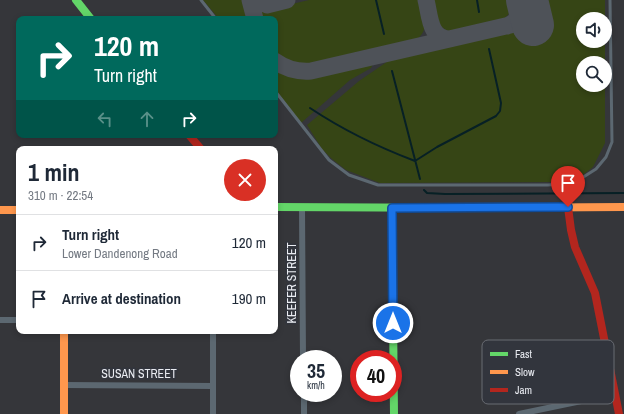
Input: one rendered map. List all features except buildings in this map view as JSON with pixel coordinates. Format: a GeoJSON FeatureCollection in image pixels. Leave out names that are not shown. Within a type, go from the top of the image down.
{"type":"FeatureCollection","features":[{"type":"Feature","properties":{"kind":"main road"},"geometry":{"type":"LineString","coordinates":[[76,0],[89,16]]}},
{"type":"Feature","properties":{"kind":"main road"},"geometry":{"type":"LineString","coordinates":[[192,138],[198,146]]}},
{"type":"Feature","properties":{"kind":"main road"},"geometry":{"type":"LineString","coordinates":[[278,207],[624,207]]}},
{"type":"Feature","properties":{"kind":"main road"},"geometry":{"type":"LineString","coordinates":[[568,207],[569,226],[573,243],[579,259],[588,274],[594,293],[604,340]]}},
{"type":"Feature","properties":{"kind":"main road"},"geometry":{"type":"LineString","coordinates":[[392,208],[394,414]]}},
{"type":"Feature","properties":{"kind":"main road"},"geometry":{"type":"LineString","coordinates":[[0,210],[16,210]]}},
{"type":"Feature","properties":{"kind":"main road"},"geometry":{"type":"LineString","coordinates":[[64,334],[64,414]]}},
{"type":"Feature","properties":{"kind":"main road"},"geometry":{"type":"LineString","coordinates":[[614,389],[619,414]]}},
{"type":"Feature","properties":{"kind":"street","name":"KEEFER STREET"},"geometry":{"type":"LineString","coordinates":[[302,207],[303,350]]}},
{"type":"Feature","properties":{"kind":"street"},"geometry":{"type":"LineString","coordinates":[[0,320],[16,320]]}},
{"type":"Feature","properties":{"kind":"street"},"geometry":{"type":"LineString","coordinates":[[212,334],[213,414]]}},
{"type":"Feature","properties":{"kind":"street","name":"SUSAN STREET"},"geometry":{"type":"LineString","coordinates":[[64,385],[213,386]]}},
{"type":"Feature","properties":{"kind":"street"},"geometry":{"type":"LineString","coordinates":[[304,402],[304,414]]}},
{"type":"Feature","properties":{"kind":"street"},"geometry":{"type":"LineString","coordinates":[[518,414],[566,404]]}},
{"type":"Feature","properties":{"kind":"lane"},"geometry":{"type":"LineString","coordinates":[[201,0],[214,16]]}},
{"type":"Feature","properties":{"kind":"lane"},"geometry":{"type":"LineString","coordinates":[[278,95],[329,160],[348,175],[378,185],[548,185],[574,183],[596,169],[606,157],[612,142],[610,0]]}},
{"type":"Feature","properties":{"kind":"green space"},"geometry":{"type":"Polygon","coordinates":[[[203,0],[245,0],[249,16],[216,16],[203,0]]]}},
{"type":"Feature","properties":{"kind":"green space"},"geometry":{"type":"Polygon","coordinates":[[[309,0],[421,0],[425,25],[421,35],[410,43],[313,65],[302,65],[292,64],[278,56],[278,16],[259,16],[258,12],[309,0]]]}},
{"type":"Feature","properties":{"kind":"green space"},"geometry":{"type":"Polygon","coordinates":[[[431,0],[513,0],[510,11],[506,17],[501,20],[486,26],[467,30],[451,31],[446,30],[437,21],[431,0]]]}},
{"type":"Feature","properties":{"kind":"green space"},"geometry":{"type":"Polygon","coordinates":[[[542,0],[605,0],[605,12],[576,12],[576,48],[605,48],[605,56],[576,56],[576,92],[605,92],[605,143],[593,167],[579,178],[563,182],[380,183],[346,170],[322,149],[307,125],[359,81],[394,57],[547,22],[542,0]]]}},
{"type":"Feature","properties":{"kind":"green space"},"geometry":{"type":"Polygon","coordinates":[[[373,64],[371,68],[350,80],[301,123],[278,93],[278,69],[288,74],[308,76],[373,64]]]}},
{"type":"Feature","properties":{"kind":"waterway"},"geometry":{"type":"LineString","coordinates":[[376,0],[384,34]]}},
{"type":"Feature","properties":{"kind":"waterway"},"geometry":{"type":"LineString","coordinates":[[477,0],[479,12]]}},
{"type":"Feature","properties":{"kind":"waterway"},"geometry":{"type":"LineString","coordinates":[[310,108],[361,138],[415,161],[437,147],[496,116],[500,111],[501,103],[489,49]]}},
{"type":"Feature","properties":{"kind":"waterway"},"geometry":{"type":"LineString","coordinates":[[392,71],[420,179]]}},
{"type":"Feature","properties":{"kind":"waterway"},"geometry":{"type":"LineString","coordinates":[[424,190],[427,193],[445,194],[624,193]]}},
{"type":"Feature","properties":{"kind":"taxiway"},"geometry":{"type":"LineString","coordinates":[[250,0],[254,16]]}},
{"type":"Feature","properties":{"kind":"taxiway"},"geometry":{"type":"LineString","coordinates":[[257,0],[267,5],[287,0]]}},
{"type":"Feature","properties":{"kind":"taxiway"},"geometry":{"type":"LineString","coordinates":[[426,0],[434,31],[443,38],[450,39]]}},
{"type":"Feature","properties":{"kind":"taxiway"},"geometry":{"type":"LineString","coordinates":[[507,26],[520,16],[524,9],[525,0]]}},
{"type":"Feature","properties":{"kind":"taxiway"},"geometry":{"type":"LineString","coordinates":[[278,63],[292,69],[311,71],[532,20]]}},
{"type":"Feature","properties":{"kind":"runway"},"geometry":{"type":"LineString","coordinates":[[527,0],[533,25]]}},
{"type":"Feature","properties":{"kind":"traffic: fast"},"geometry":{"type":"LineString","coordinates":[[76,0],[89,16]]}},
{"type":"Feature","properties":{"kind":"traffic: fast"},"geometry":{"type":"LineString","coordinates":[[278,207],[484,208]]}},
{"type":"Feature","properties":{"kind":"traffic: fast"},"geometry":{"type":"LineString","coordinates":[[392,208],[394,414]]}},
{"type":"Feature","properties":{"kind":"traffic: slow"},"geometry":{"type":"LineString","coordinates":[[484,208],[624,207]]}},
{"type":"Feature","properties":{"kind":"traffic: slow"},"geometry":{"type":"LineString","coordinates":[[0,210],[16,210]]}},
{"type":"Feature","properties":{"kind":"traffic: slow"},"geometry":{"type":"LineString","coordinates":[[64,334],[64,414]]}},
{"type":"Feature","properties":{"kind":"traffic: jam"},"geometry":{"type":"LineString","coordinates":[[192,138],[198,146]]}},
{"type":"Feature","properties":{"kind":"traffic: jam"},"geometry":{"type":"LineString","coordinates":[[568,207],[575,247],[595,293],[604,340]]}},
{"type":"Feature","properties":{"kind":"traffic: jam"},"geometry":{"type":"LineString","coordinates":[[614,389],[619,414]]}},
{"type":"Feature","properties":{"kind":"route"},"geometry":{"type":"LineString","coordinates":[[393,323],[392,208],[568,207]]}}]}
